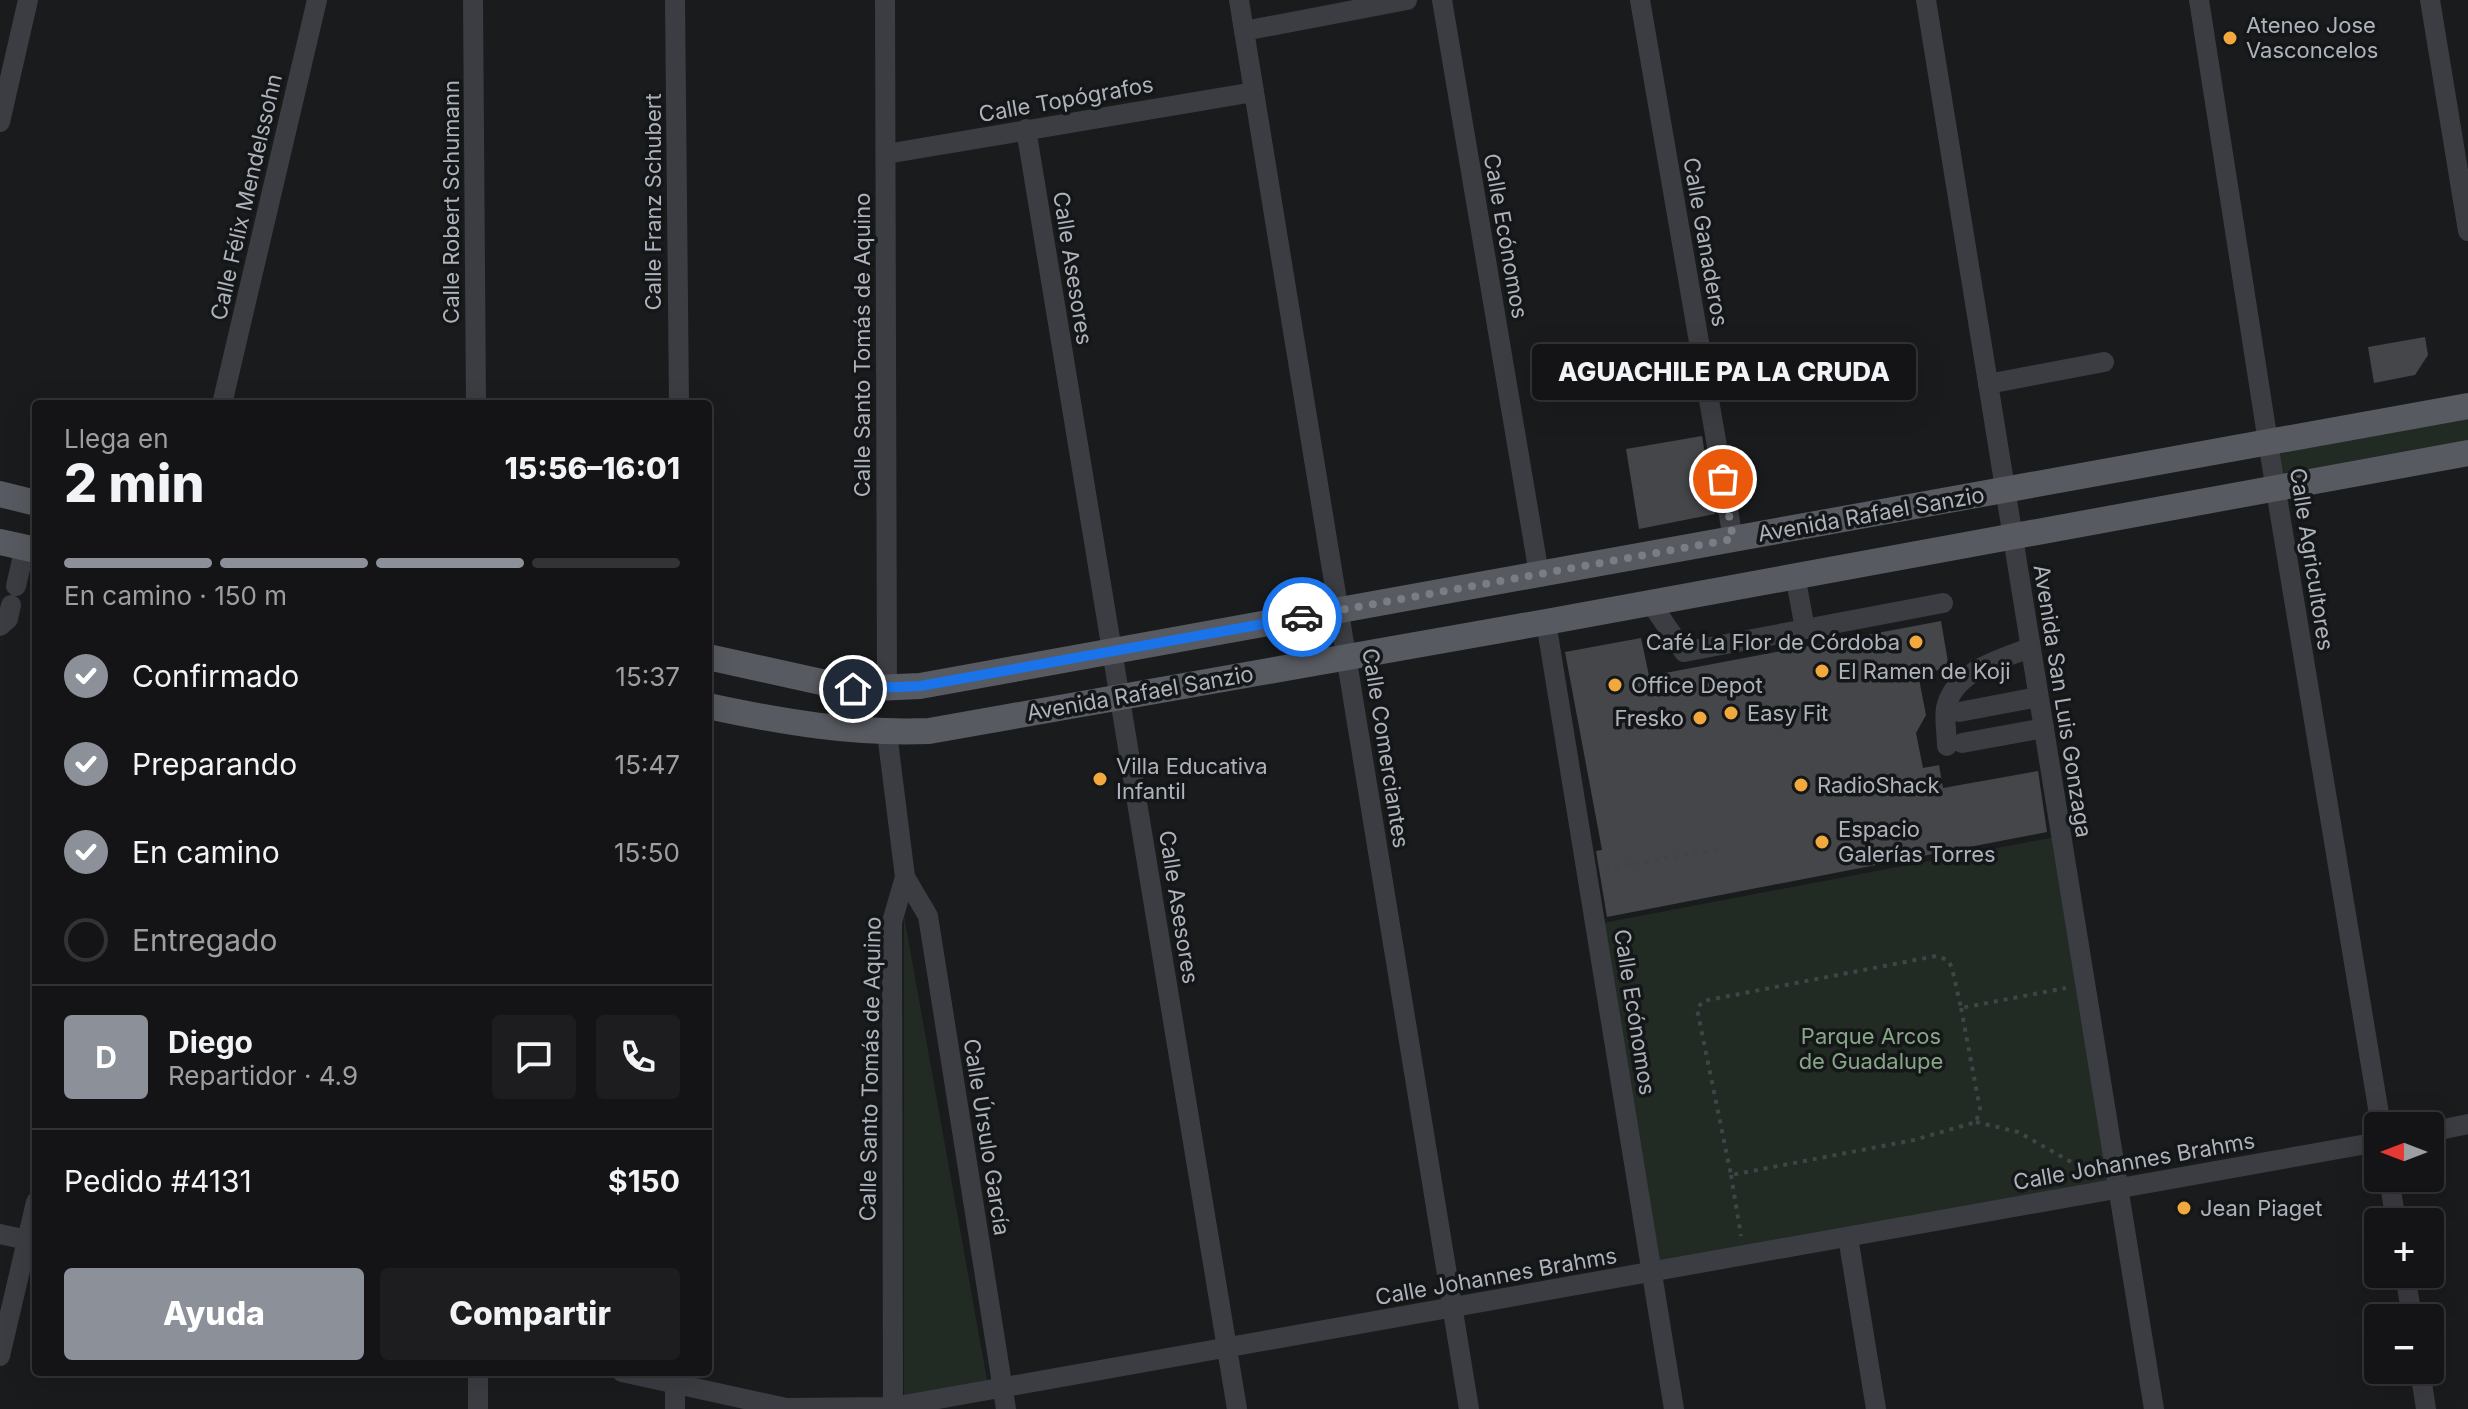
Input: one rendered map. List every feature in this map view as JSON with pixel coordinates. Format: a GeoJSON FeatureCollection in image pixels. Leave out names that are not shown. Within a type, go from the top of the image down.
{"type":"FeatureCollection","features":[{"type":"Feature","properties":{"kind":"main road","name":"Avenida Rafael Sanzio"},"geometry":{"type":"LineString","coordinates":[[712,658],[818,683],[853,689],[887,690],[2468,406]]}},
{"type":"Feature","properties":{"kind":"main road","name":"Avenida Rafael Sanzio"},"geometry":{"type":"LineString","coordinates":[[712,707],[826,728],[887,733],[929,731],[1546,622],[2468,453]]}},
{"type":"Feature","properties":{"kind":"main road"},"geometry":{"type":"LineString","coordinates":[[0,494],[32,502]]}},
{"type":"Feature","properties":{"kind":"street"},"geometry":{"type":"LineString","coordinates":[[0,122],[28,0]]}},
{"type":"Feature","properties":{"kind":"street","name":"Calle Félix Mendelssohn"},"geometry":{"type":"LineString","coordinates":[[223,400],[317,0]]}},
{"type":"Feature","properties":{"kind":"street","name":"Calle Robert Schumann"},"geometry":{"type":"LineString","coordinates":[[473,0],[476,400]]}},
{"type":"Feature","properties":{"kind":"street","name":"Calle Franz Schubert"},"geometry":{"type":"LineString","coordinates":[[675,0],[679,400]]}},
{"type":"Feature","properties":{"kind":"street","name":"Calle Santo Tomás de Aquino"},"geometry":{"type":"LineString","coordinates":[[885,0],[887,690]]}},
{"type":"Feature","properties":{"kind":"street","name":"Calle Comerciantes"},"geometry":{"type":"LineString","coordinates":[[1239,0],[1469,1409]]}},
{"type":"Feature","properties":{"kind":"street"},"geometry":{"type":"LineString","coordinates":[[1244,31],[1407,0]]}},
{"type":"Feature","properties":{"kind":"street","name":"Calle Ecónomos"},"geometry":{"type":"LineString","coordinates":[[1442,0],[1539,574]]}},
{"type":"Feature","properties":{"kind":"street","name":"Calle Ganaderos"},"geometry":{"type":"LineString","coordinates":[[1640,0],[1733,539]]}},
{"type":"Feature","properties":{"kind":"street","name":"Avenida San Luis Gonzaga"},"geometry":{"type":"LineString","coordinates":[[1926,0],[2154,1409]]}},
{"type":"Feature","properties":{"kind":"street","name":"Calle Agricultores"},"geometry":{"type":"LineString","coordinates":[[2199,0],[2275,487],[2379,1112]]}},
{"type":"Feature","properties":{"kind":"street"},"geometry":{"type":"LineString","coordinates":[[2430,0],[2468,231]]}},
{"type":"Feature","properties":{"kind":"street","name":"Calle Topógrafos"},"geometry":{"type":"LineString","coordinates":[[886,154],[1254,92]]}},
{"type":"Feature","properties":{"kind":"street","name":"Calle Asesores"},"geometry":{"type":"LineString","coordinates":[[1026,129],[1237,1409]]}},
{"type":"Feature","properties":{"kind":"street"},"geometry":{"type":"LineString","coordinates":[[1988,384],[2104,362]]}},
{"type":"Feature","properties":{"kind":"street"},"geometry":{"type":"LineString","coordinates":[[0,626],[8,619],[14,595],[20,546]]}},
{"type":"Feature","properties":{"kind":"street"},"geometry":{"type":"LineString","coordinates":[[1795,575],[1805,629]]}},
{"type":"Feature","properties":{"kind":"street"},"geometry":{"type":"LineString","coordinates":[[1651,603],[1684,652],[1943,603]]}},
{"type":"Feature","properties":{"kind":"street","name":"Calle Ecónomos"},"geometry":{"type":"LineString","coordinates":[[1546,622],[1674,1409]]}},
{"type":"Feature","properties":{"kind":"street"},"geometry":{"type":"LineString","coordinates":[[2030,648],[1990,663],[1956,686],[1946,708],[1955,744],[2044,728]]}},
{"type":"Feature","properties":{"kind":"street"},"geometry":{"type":"LineString","coordinates":[[1959,712],[2038,697]]}},
{"type":"Feature","properties":{"kind":"street","name":"Calle Santo Tomás de Aquino"},"geometry":{"type":"LineString","coordinates":[[887,733],[905,877],[892,922],[893,1408]]}},
{"type":"Feature","properties":{"kind":"street","name":"Calle Úrsulo García"},"geometry":{"type":"LineString","coordinates":[[905,877],[928,916],[1004,1399]]}},
{"type":"Feature","properties":{"kind":"street"},"geometry":{"type":"LineString","coordinates":[[2444,1129],[2468,1124]]}},
{"type":"Feature","properties":{"kind":"street","name":"Calle Johannes Brahms"},"geometry":{"type":"LineString","coordinates":[[675,1378],[786,1408],[893,1408],[1004,1399],[1227,1347],[2364,1144]]}},
{"type":"Feature","properties":{"kind":"street"},"geometry":{"type":"LineString","coordinates":[[0,1234],[32,1241],[0,1356]]}},
{"type":"Feature","properties":{"kind":"street"},"geometry":{"type":"LineString","coordinates":[[1848,1237],[1876,1409]]}},
{"type":"Feature","properties":{"kind":"street"},"geometry":{"type":"LineString","coordinates":[[478,1376],[478,1409]]}},
{"type":"Feature","properties":{"kind":"street"},"geometry":{"type":"LineString","coordinates":[[675,1378],[675,1409]]}},
{"type":"Feature","properties":{"kind":"street"},"geometry":{"type":"LineString","coordinates":[[2422,1384],[2426,1409]]}},
{"type":"Feature","properties":{"kind":"path"},"geometry":{"type":"LineString","coordinates":[[1587,873],[1720,849]]}},
{"type":"Feature","properties":{"kind":"path"},"geometry":{"type":"LineString","coordinates":[[1744,1256],[1697,1009],[1703,1001],[1936,956],[1948,960],[1961,1008],[1980,1109],[1976,1122]]}},
{"type":"Feature","properties":{"kind":"path"},"geometry":{"type":"LineString","coordinates":[[1961,1008],[2084,984]]}},
{"type":"Feature","properties":{"kind":"path"},"geometry":{"type":"LineString","coordinates":[[1731,1175],[1914,1140],[1976,1122],[2018,1132],[2118,1188]]}},
{"type":"Feature","properties":{"kind":"green space"},"geometry":{"type":"Polygon","coordinates":[[[2468,415],[2468,443],[2284,475],[2279,448],[2468,415]]]}},
{"type":"Feature","properties":{"kind":"green space","name":"Parque Arcos de Guadalupe"},"geometry":{"type":"Polygon","coordinates":[[[2055,837],[2109,1180],[1655,1266],[1603,923],[2055,837]]]}},
{"type":"Feature","properties":{"kind":"green space"},"geometry":{"type":"Polygon","coordinates":[[[904,916],[987,1380],[904,1396],[904,916]]]}},
{"type":"Feature","properties":{"kind":"building"},"geometry":{"type":"Polygon","coordinates":[[[2425,337],[2428,355],[2415,375],[2374,383],[2368,347],[2425,337]]]}},
{"type":"Feature","properties":{"kind":"building"},"geometry":{"type":"Polygon","coordinates":[[[1702,436],[1715,514],[1639,529],[1626,449],[1702,436]]]}},
{"type":"Feature","properties":{"kind":"building"},"geometry":{"type":"Polygon","coordinates":[[[1941,621],[1949,668],[1918,674],[1926,715],[1916,733],[1923,768],[1939,765],[1943,788],[2038,771],[2047,832],[1607,917],[1596,851],[1602,850],[1565,652],[1641,638],[1649,676],[1941,621]]]}},
{"type":"Feature","properties":{"kind":"way so far"},"geometry":{"type":"LineString","coordinates":[[1302,617],[1733,539],[1723,479]]}},
{"type":"Feature","properties":{"kind":"place","name":"Ateneo Jose Vasconcelos"},"geometry":{"type":"Point","coordinates":[2230,38]}},
{"type":"Feature","properties":{"kind":"place","name":"AGUACHILE PA LA CRUDA"},"geometry":{"type":"Point","coordinates":[1723,479]}},
{"type":"Feature","properties":{"kind":"place","name":"Café La Flor de Córdoba"},"geometry":{"type":"Point","coordinates":[1916,642]}},
{"type":"Feature","properties":{"kind":"place","name":"El Ramen de Koji"},"geometry":{"type":"Point","coordinates":[1822,671]}},
{"type":"Feature","properties":{"kind":"place","name":"Office Depot"},"geometry":{"type":"Point","coordinates":[1615,685]}},
{"type":"Feature","properties":{"kind":"place","name":"Easy Fit"},"geometry":{"type":"Point","coordinates":[1731,713]}},
{"type":"Feature","properties":{"kind":"place","name":"Fresko"},"geometry":{"type":"Point","coordinates":[1700,718]}},
{"type":"Feature","properties":{"kind":"place","name":"Villa Educativa Infantil"},"geometry":{"type":"Point","coordinates":[1100,779]}},
{"type":"Feature","properties":{"kind":"place","name":"RadioShack"},"geometry":{"type":"Point","coordinates":[1801,785]}},
{"type":"Feature","properties":{"kind":"place","name":"Espacio Galerías Torres"},"geometry":{"type":"Point","coordinates":[1822,842]}},
{"type":"Feature","properties":{"kind":"place","name":"Jean Piaget"},"geometry":{"type":"Point","coordinates":[2184,1208]}},
{"type":"Feature","properties":{"kind":"route"},"geometry":{"type":"LineString","coordinates":[[853,689],[887,690],[920,686],[1302,617]]}}]}
